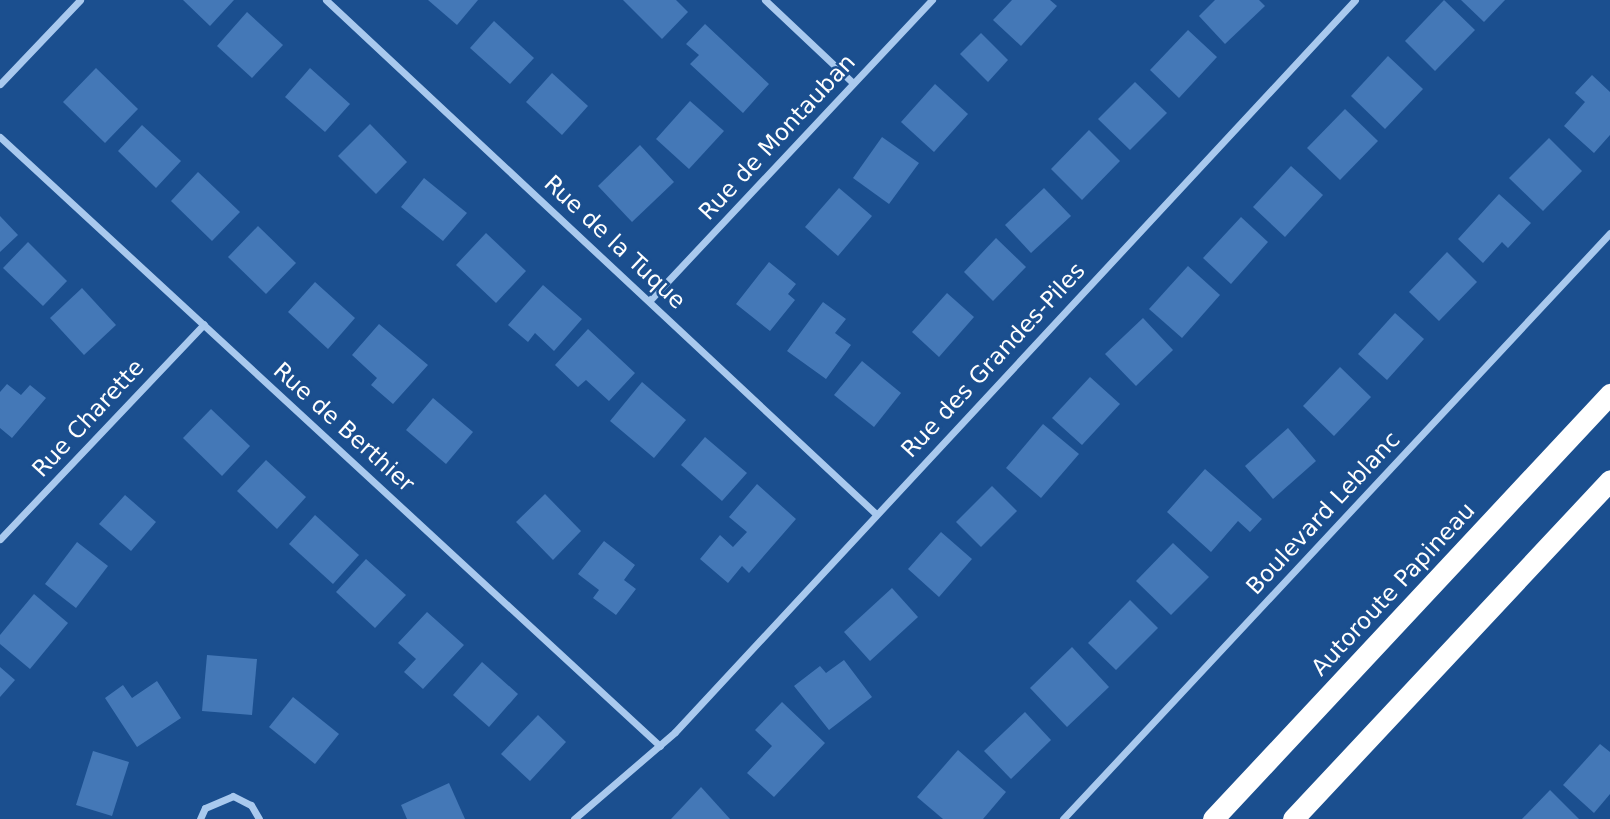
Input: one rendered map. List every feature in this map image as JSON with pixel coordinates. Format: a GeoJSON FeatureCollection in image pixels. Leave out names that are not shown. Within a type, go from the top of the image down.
{"type":"FeatureCollection","features":[{"type":"Feature","properties":{"kind":"highway","name":"Autoroute Papineau"},"geometry":{"type":"LineString","coordinates":[[1213,819],[1610,394]]}},
{"type":"Feature","properties":{"kind":"highway"},"geometry":{"type":"LineString","coordinates":[[1293,819],[1610,480]]}},
{"type":"Feature","properties":{"kind":"street"},"geometry":{"type":"LineString","coordinates":[[0,84],[80,0]]}},
{"type":"Feature","properties":{"kind":"street","name":"Rue de la Tuque"},"geometry":{"type":"LineString","coordinates":[[326,0],[876,514]]}},
{"type":"Feature","properties":{"kind":"street"},"geometry":{"type":"LineString","coordinates":[[765,0],[853,83]]}},
{"type":"Feature","properties":{"kind":"street","name":"Rue de Montauban"},"geometry":{"type":"LineString","coordinates":[[650,300],[932,0]]}},
{"type":"Feature","properties":{"kind":"street","name":"Rue des Grandes-Piles"},"geometry":{"type":"LineString","coordinates":[[575,819],[660,746],[1355,0]]}},
{"type":"Feature","properties":{"kind":"street","name":"Rue de Berthier"},"geometry":{"type":"LineString","coordinates":[[0,137],[660,746]]}},
{"type":"Feature","properties":{"kind":"street","name":"Boulevard Leblanc"},"geometry":{"type":"LineString","coordinates":[[1063,819],[1610,233]]}},
{"type":"Feature","properties":{"kind":"street","name":"Rue Charette"},"geometry":{"type":"LineString","coordinates":[[0,539],[204,324]]}},
{"type":"Feature","properties":{"kind":"street"},"geometry":{"type":"LineString","coordinates":[[200,819],[205,808],[233,796],[251,805],[259,819]]}},
{"type":"Feature","properties":{"kind":"building"},"geometry":{"type":"Polygon","coordinates":[[[183,0],[234,0],[210,26],[183,0]]]}},
{"type":"Feature","properties":{"kind":"building"},"geometry":{"type":"Polygon","coordinates":[[[428,0],[478,0],[457,25],[428,0]]]}},
{"type":"Feature","properties":{"kind":"building"},"geometry":{"type":"Polygon","coordinates":[[[623,0],[676,0],[688,12],[662,39],[623,0]]]}},
{"type":"Feature","properties":{"kind":"building"},"geometry":{"type":"Polygon","coordinates":[[[1012,0],[1050,0],[1057,6],[1021,46],[993,20],[1012,0]]]}},
{"type":"Feature","properties":{"kind":"building"},"geometry":{"type":"Polygon","coordinates":[[[1215,0],[1259,0],[1265,6],[1225,44],[1199,16],[1215,0]]]}},
{"type":"Feature","properties":{"kind":"building"},"geometry":{"type":"Polygon","coordinates":[[[1444,0],[1475,30],[1435,71],[1405,41],[1444,0]]]}},
{"type":"Feature","properties":{"kind":"building"},"geometry":{"type":"Polygon","coordinates":[[[1461,0],[1505,0],[1484,22],[1461,0]]]}},
{"type":"Feature","properties":{"kind":"building"},"geometry":{"type":"Polygon","coordinates":[[[247,12],[283,45],[252,78],[217,46],[247,12]]]}},
{"type":"Feature","properties":{"kind":"building"},"geometry":{"type":"Polygon","coordinates":[[[494,21],[534,58],[510,84],[470,48],[494,21]]]}},
{"type":"Feature","properties":{"kind":"building"},"geometry":{"type":"Polygon","coordinates":[[[705,24],[769,84],[743,113],[690,64],[699,55],[686,44],[705,24]]]}},
{"type":"Feature","properties":{"kind":"building"},"geometry":{"type":"Polygon","coordinates":[[[1188,30],[1217,57],[1179,98],[1150,70],[1188,30]]]}},
{"type":"Feature","properties":{"kind":"building"},"geometry":{"type":"Polygon","coordinates":[[[981,33],[1008,60],[988,82],[960,54],[981,33]]]}},
{"type":"Feature","properties":{"kind":"building"},"geometry":{"type":"Polygon","coordinates":[[[1388,56],[1423,89],[1385,129],[1351,96],[1388,56]]]}},
{"type":"Feature","properties":{"kind":"building"},"geometry":{"type":"Polygon","coordinates":[[[96,68],[138,109],[105,143],[63,102],[96,68]]]}},
{"type":"Feature","properties":{"kind":"building"},"geometry":{"type":"Polygon","coordinates":[[[310,68],[350,104],[325,132],[285,97],[310,68]]]}},
{"type":"Feature","properties":{"kind":"building"},"geometry":{"type":"Polygon","coordinates":[[[552,73],[588,106],[562,135],[526,102],[552,73]]]}},
{"type":"Feature","properties":{"kind":"building"},"geometry":{"type":"Polygon","coordinates":[[[1592,75],[1610,92],[1610,135],[1594,153],[1564,126],[1585,102],[1575,93],[1592,75]]]}},
{"type":"Feature","properties":{"kind":"building"},"geometry":{"type":"Polygon","coordinates":[[[1135,82],[1167,113],[1130,150],[1098,119],[1135,82]]]}},
{"type":"Feature","properties":{"kind":"building"},"geometry":{"type":"Polygon","coordinates":[[[935,84],[968,114],[934,152],[901,122],[935,84]]]}},
{"type":"Feature","properties":{"kind":"building"},"geometry":{"type":"Polygon","coordinates":[[[690,101],[724,131],[689,169],[656,139],[690,101]]]}},
{"type":"Feature","properties":{"kind":"building"},"geometry":{"type":"Polygon","coordinates":[[[1345,109],[1378,141],[1340,180],[1307,148],[1345,109]]]}},
{"type":"Feature","properties":{"kind":"building"},"geometry":{"type":"Polygon","coordinates":[[[370,124],[407,162],[376,194],[338,156],[370,124]]]}},
{"type":"Feature","properties":{"kind":"building"},"geometry":{"type":"Polygon","coordinates":[[[142,125],[181,161],[156,188],[118,151],[142,125]]]}},
{"type":"Feature","properties":{"kind":"building"},"geometry":{"type":"Polygon","coordinates":[[[1089,130],[1120,161],[1082,200],[1051,169],[1089,130]]]}},
{"type":"Feature","properties":{"kind":"building"},"geometry":{"type":"Polygon","coordinates":[[[882,137],[919,163],[889,204],[853,178],[882,137]]]}},
{"type":"Feature","properties":{"kind":"building"},"geometry":{"type":"Polygon","coordinates":[[[1549,138],[1582,171],[1543,211],[1509,178],[1549,138]]]}},
{"type":"Feature","properties":{"kind":"building"},"geometry":{"type":"Polygon","coordinates":[[[640,145],[674,182],[632,222],[598,186],[640,145]]]}},
{"type":"Feature","properties":{"kind":"building"},"geometry":{"type":"Polygon","coordinates":[[[1291,166],[1323,195],[1285,237],[1253,207],[1291,166]]]}},
{"type":"Feature","properties":{"kind":"building"},"geometry":{"type":"Polygon","coordinates":[[[198,172],[240,212],[212,241],[171,201],[198,172]]]}},
{"type":"Feature","properties":{"kind":"building"},"geometry":{"type":"Polygon","coordinates":[[[424,178],[467,213],[443,241],[401,207],[424,178]]]}},
{"type":"Feature","properties":{"kind":"building"},"geometry":{"type":"Polygon","coordinates":[[[839,188],[872,216],[838,256],[805,227],[839,188]]]}},
{"type":"Feature","properties":{"kind":"building"},"geometry":{"type":"Polygon","coordinates":[[[1044,188],[1071,216],[1031,253],[1005,225],[1044,188]]]}},
{"type":"Feature","properties":{"kind":"building"},"geometry":{"type":"Polygon","coordinates":[[[1499,194],[1531,223],[1508,248],[1502,242],[1483,263],[1458,239],[1499,194]]]}},
{"type":"Feature","properties":{"kind":"building"},"geometry":{"type":"Polygon","coordinates":[[[0,216],[18,235],[0,252],[0,216]]]}},
{"type":"Feature","properties":{"kind":"building"},"geometry":{"type":"Polygon","coordinates":[[[1241,217],[1268,242],[1231,284],[1203,258],[1241,217]]]}},
{"type":"Feature","properties":{"kind":"building"},"geometry":{"type":"Polygon","coordinates":[[[258,226],[296,263],[266,294],[228,257],[258,226]]]}},
{"type":"Feature","properties":{"kind":"building"},"geometry":{"type":"Polygon","coordinates":[[[486,233],[526,271],[496,303],[456,265],[486,233]]]}},
{"type":"Feature","properties":{"kind":"building"},"geometry":{"type":"Polygon","coordinates":[[[996,238],[1026,267],[993,301],[964,272],[996,238]]]}},
{"type":"Feature","properties":{"kind":"building"},"geometry":{"type":"Polygon","coordinates":[[[28,242],[67,281],[43,306],[3,268],[28,242]]]}},
{"type":"Feature","properties":{"kind":"building"},"geometry":{"type":"Polygon","coordinates":[[[1447,252],[1477,282],[1439,321],[1409,292],[1447,252]]]}},
{"type":"Feature","properties":{"kind":"building"},"geometry":{"type":"Polygon","coordinates":[[[769,262],[796,284],[788,294],[795,300],[770,331],[736,304],[769,262]]]}},
{"type":"Feature","properties":{"kind":"building"},"geometry":{"type":"Polygon","coordinates":[[[1188,266],[1220,295],[1182,338],[1149,309],[1188,266]]]}},
{"type":"Feature","properties":{"kind":"building"},"geometry":{"type":"Polygon","coordinates":[[[315,282],[355,318],[328,349],[288,312],[315,282]]]}},
{"type":"Feature","properties":{"kind":"building"},"geometry":{"type":"Polygon","coordinates":[[[543,285],[582,319],[554,351],[535,333],[528,342],[508,325],[543,285]]]}},
{"type":"Feature","properties":{"kind":"building"},"geometry":{"type":"Polygon","coordinates":[[[82,288],[116,325],[84,355],[50,318],[82,288]]]}},
{"type":"Feature","properties":{"kind":"building"},"geometry":{"type":"Polygon","coordinates":[[[947,293],[974,317],[939,357],[912,332],[947,293]]]}},
{"type":"Feature","properties":{"kind":"building"},"geometry":{"type":"Polygon","coordinates":[[[823,302],[846,319],[835,333],[851,345],[826,379],[787,351],[823,302]]]}},
{"type":"Feature","properties":{"kind":"building"},"geometry":{"type":"Polygon","coordinates":[[[1395,313],[1424,339],[1387,380],[1358,354],[1395,313]]]}},
{"type":"Feature","properties":{"kind":"building"},"geometry":{"type":"Polygon","coordinates":[[[1143,318],[1173,350],[1136,386],[1105,354],[1143,318]]]}},
{"type":"Feature","properties":{"kind":"building"},"geometry":{"type":"Polygon","coordinates":[[[379,324],[428,365],[393,404],[371,385],[377,378],[352,355],[379,324]]]}},
{"type":"Feature","properties":{"kind":"building"},"geometry":{"type":"Polygon","coordinates":[[[588,329],[635,373],[609,401],[586,380],[578,387],[555,365],[588,329]]]}},
{"type":"Feature","properties":{"kind":"building"},"geometry":{"type":"Polygon","coordinates":[[[862,361],[901,393],[874,427],[834,395],[862,361]]]}},
{"type":"Feature","properties":{"kind":"building"},"geometry":{"type":"Polygon","coordinates":[[[1340,367],[1371,397],[1334,436],[1303,406],[1340,367]]]}},
{"type":"Feature","properties":{"kind":"building"},"geometry":{"type":"Polygon","coordinates":[[[1090,377],[1120,404],[1082,445],[1052,418],[1090,377]]]}},
{"type":"Feature","properties":{"kind":"building"},"geometry":{"type":"Polygon","coordinates":[[[642,382],[686,420],[654,458],[610,421],[642,382]]]}},
{"type":"Feature","properties":{"kind":"building"},"geometry":{"type":"Polygon","coordinates":[[[7,384],[21,395],[30,385],[46,398],[12,438],[0,428],[0,392],[7,384]]]}},
{"type":"Feature","properties":{"kind":"building"},"geometry":{"type":"Polygon","coordinates":[[[433,398],[473,432],[446,464],[406,430],[433,398]]]}},
{"type":"Feature","properties":{"kind":"building"},"geometry":{"type":"Polygon","coordinates":[[[211,409],[250,446],[222,476],[183,438],[211,409]]]}},
{"type":"Feature","properties":{"kind":"building"},"geometry":{"type":"Polygon","coordinates":[[[1043,424],[1079,454],[1041,498],[1006,468],[1043,424]]]}},
{"type":"Feature","properties":{"kind":"building"},"geometry":{"type":"Polygon","coordinates":[[[1288,428],[1316,461],[1273,499],[1245,466],[1288,428]]]}},
{"type":"Feature","properties":{"kind":"building"},"geometry":{"type":"Polygon","coordinates":[[[705,437],[747,473],[722,501],[681,465],[705,437]]]}},
{"type":"Feature","properties":{"kind":"building"},"geometry":{"type":"Polygon","coordinates":[[[266,460],[306,497],[277,529],[237,491],[266,460]]]}},
{"type":"Feature","properties":{"kind":"building"},"geometry":{"type":"Polygon","coordinates":[[[1205,469],[1262,519],[1250,532],[1238,521],[1211,552],[1167,512],[1205,469]]]}},
{"type":"Feature","properties":{"kind":"building"},"geometry":{"type":"Polygon","coordinates":[[[757,484],[796,519],[749,573],[742,566],[728,583],[700,559],[720,535],[733,547],[747,532],[729,517],[757,484]]]}},
{"type":"Feature","properties":{"kind":"building"},"geometry":{"type":"Polygon","coordinates":[[[992,486],[1017,511],[981,547],[956,522],[992,486]]]}},
{"type":"Feature","properties":{"kind":"building"},"geometry":{"type":"Polygon","coordinates":[[[545,494],[581,531],[553,560],[516,522],[545,494]]]}},
{"type":"Feature","properties":{"kind":"building"},"geometry":{"type":"Polygon","coordinates":[[[125,495],[156,522],[131,551],[99,524],[125,495]]]}},
{"type":"Feature","properties":{"kind":"building"},"geometry":{"type":"Polygon","coordinates":[[[315,515],[359,555],[333,584],[289,544],[315,515]]]}},
{"type":"Feature","properties":{"kind":"building"},"geometry":{"type":"Polygon","coordinates":[[[941,532],[972,559],[939,597],[908,569],[941,532]]]}},
{"type":"Feature","properties":{"kind":"building"},"geometry":{"type":"Polygon","coordinates":[[[604,541],[635,565],[624,580],[636,589],[616,615],[593,598],[599,590],[578,574],[604,541]]]}},
{"type":"Feature","properties":{"kind":"building"},"geometry":{"type":"Polygon","coordinates":[[[77,542],[108,566],[76,608],[45,584],[77,542]]]}},
{"type":"Feature","properties":{"kind":"building"},"geometry":{"type":"Polygon","coordinates":[[[1173,543],[1209,577],[1171,615],[1136,581],[1173,543]]]}},
{"type":"Feature","properties":{"kind":"building"},"geometry":{"type":"Polygon","coordinates":[[[366,559],[406,595],[375,628],[336,592],[366,559]]]}},
{"type":"Feature","properties":{"kind":"building"},"geometry":{"type":"Polygon","coordinates":[[[892,588],[918,617],[870,661],[844,632],[892,588]]]}},
{"type":"Feature","properties":{"kind":"building"},"geometry":{"type":"Polygon","coordinates":[[[34,594],[68,623],[30,669],[0,644],[0,635],[34,594]]]}},
{"type":"Feature","properties":{"kind":"building"},"geometry":{"type":"Polygon","coordinates":[[[1130,600],[1158,628],[1116,670],[1088,643],[1130,600]]]}},
{"type":"Feature","properties":{"kind":"building"},"geometry":{"type":"Polygon","coordinates":[[[427,612],[464,645],[423,689],[404,672],[416,659],[398,643],[427,612]]]}},
{"type":"Feature","properties":{"kind":"building"},"geometry":{"type":"Polygon","coordinates":[[[1072,647],[1109,687],[1067,727],[1030,688],[1072,647]]]}},
{"type":"Feature","properties":{"kind":"building"},"geometry":{"type":"Polygon","coordinates":[[[207,655],[257,659],[252,715],[202,711],[207,655]]]}},
{"type":"Feature","properties":{"kind":"building"},"geometry":{"type":"Polygon","coordinates":[[[844,660],[872,697],[829,730],[794,686],[820,666],[826,673],[844,660]]]}},
{"type":"Feature","properties":{"kind":"building"},"geometry":{"type":"Polygon","coordinates":[[[482,662],[518,694],[489,727],[453,695],[482,662]]]}},
{"type":"Feature","properties":{"kind":"building"},"geometry":{"type":"Polygon","coordinates":[[[0,667],[15,680],[0,697],[0,667]]]}},
{"type":"Feature","properties":{"kind":"building"},"geometry":{"type":"Polygon","coordinates":[[[157,681],[181,718],[137,747],[105,698],[123,685],[132,698],[157,681]]]}},
{"type":"Feature","properties":{"kind":"building"},"geometry":{"type":"Polygon","coordinates":[[[293,697],[339,734],[315,764],[269,727],[293,697]]]}},
{"type":"Feature","properties":{"kind":"building"},"geometry":{"type":"Polygon","coordinates":[[[782,702],[825,743],[774,797],[747,773],[772,746],[755,730],[782,702]]]}},
{"type":"Feature","properties":{"kind":"building"},"geometry":{"type":"Polygon","coordinates":[[[1025,712],[1051,740],[1011,779],[984,751],[1025,712]]]}},
{"type":"Feature","properties":{"kind":"building"},"geometry":{"type":"Polygon","coordinates":[[[538,715],[566,742],[530,781],[501,754],[538,715]]]}},
{"type":"Feature","properties":{"kind":"building"},"geometry":{"type":"Polygon","coordinates":[[[1600,744],[1610,752],[1610,794],[1594,813],[1563,785],[1600,744]]]}},
{"type":"Feature","properties":{"kind":"building"},"geometry":{"type":"Polygon","coordinates":[[[958,750],[1006,792],[983,819],[943,819],[917,797],[958,750]]]}},
{"type":"Feature","properties":{"kind":"building"},"geometry":{"type":"Polygon","coordinates":[[[93,751],[129,762],[112,816],[76,805],[93,751]]]}},
{"type":"Feature","properties":{"kind":"building"},"geometry":{"type":"Polygon","coordinates":[[[449,783],[465,819],[407,819],[401,805],[449,783]]]}},
{"type":"Feature","properties":{"kind":"building"},"geometry":{"type":"Polygon","coordinates":[[[701,787],[730,819],[671,819],[701,787]]]}},
{"type":"Feature","properties":{"kind":"building"},"geometry":{"type":"Polygon","coordinates":[[[1550,790],[1579,819],[1522,819],[1550,790]]]}}]}
